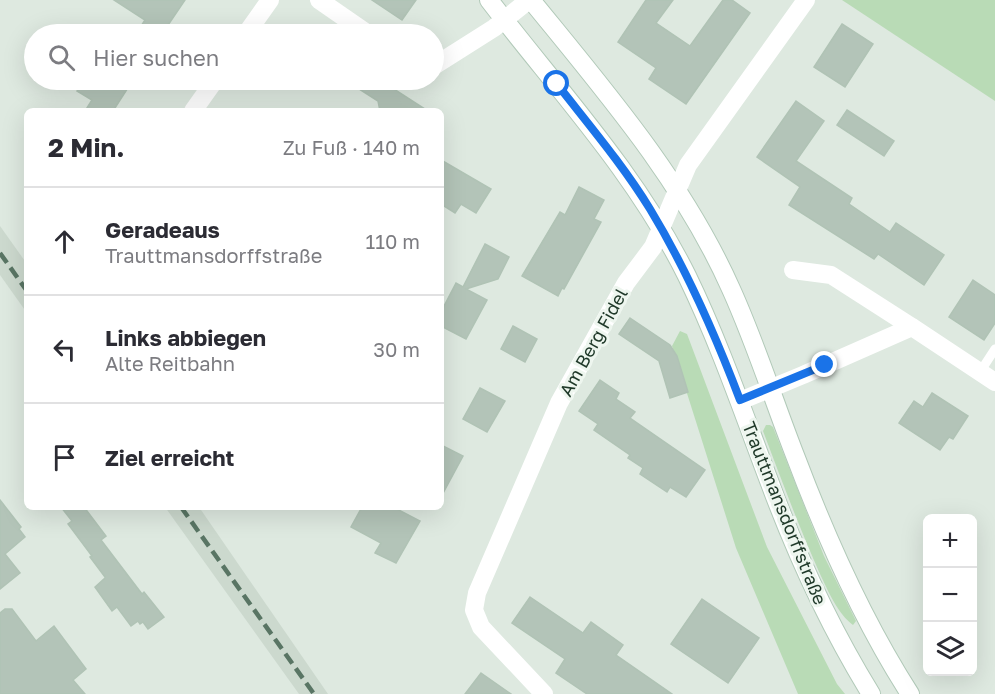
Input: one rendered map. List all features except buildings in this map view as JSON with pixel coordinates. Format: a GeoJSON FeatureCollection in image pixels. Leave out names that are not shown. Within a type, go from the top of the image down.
{"type":"FeatureCollection","features":[{"type":"Feature","properties":{"kind":"street"},"geometry":{"type":"LineString","coordinates":[[253,24],[270,0]]}},
{"type":"Feature","properties":{"kind":"street"},"geometry":{"type":"LineString","coordinates":[[319,0],[354,24]]}},
{"type":"Feature","properties":{"kind":"street","name":"Trauttmansdorffstraße"},"geometry":{"type":"LineString","coordinates":[[489,0],[590,124],[636,188],[661,228],[700,303],[721,350],[792,539],[820,601],[871,694]]}},
{"type":"Feature","properties":{"kind":"street"},"geometry":{"type":"LineString","coordinates":[[444,59],[530,0]]}},
{"type":"Feature","properties":{"kind":"street","name":"Trauttmansdorffstraße"},"geometry":{"type":"LineString","coordinates":[[530,0],[650,150],[677,189],[709,245],[731,288],[830,542],[864,614],[910,694]]}},
{"type":"Feature","properties":{"kind":"street","name":"Am Berg Fidel"},"geometry":{"type":"LineString","coordinates":[[544,694],[481,627],[474,610],[477,593],[559,403],[626,283],[653,247],[688,165],[806,0]]}},
{"type":"Feature","properties":{"kind":"street"},"geometry":{"type":"LineString","coordinates":[[195,108],[208,90]]}},
{"type":"Feature","properties":{"kind":"street"},"geometry":{"type":"LineString","coordinates":[[793,270],[831,275],[988,377]]}},
{"type":"Feature","properties":{"kind":"street"},"geometry":{"type":"LineString","coordinates":[[740,400],[912,327]]}},
{"type":"Feature","properties":{"kind":"lane"},"geometry":{"type":"LineString","coordinates":[[988,377],[995,349]]}},
{"type":"Feature","properties":{"kind":"shaded area"},"geometry":{"type":"Polygon","coordinates":[[[0,226],[24,260],[24,309],[0,275],[0,226]]]}},
{"type":"Feature","properties":{"kind":"shaded area"},"geometry":{"type":"Polygon","coordinates":[[[167,510],[201,510],[328,694],[299,694],[167,510]]]}},
{"type":"Feature","properties":{"kind":"green space"},"geometry":{"type":"Polygon","coordinates":[[[842,0],[995,0],[995,101],[842,0]]]}},
{"type":"Feature","properties":{"kind":"green space"},"geometry":{"type":"Polygon","coordinates":[[[680,331],[687,334],[767,547],[837,684],[845,694],[798,694],[736,548],[672,346],[680,331]]]}},
{"type":"Feature","properties":{"kind":"green space"},"geometry":{"type":"Polygon","coordinates":[[[766,425],[773,427],[824,556],[856,621],[853,625],[834,602],[812,556],[763,431],[766,425]]]}},
{"type":"Feature","properties":{"kind":"railway"},"geometry":{"type":"LineString","coordinates":[[0,253],[24,287]]}},
{"type":"Feature","properties":{"kind":"railway"},"geometry":{"type":"LineString","coordinates":[[183,510],[314,694]]}},
{"type":"Feature","properties":{"kind":"route"},"geometry":{"type":"LineString","coordinates":[[557,84],[617,161],[661,228],[700,303],[740,400],[825,365]]}}]}
